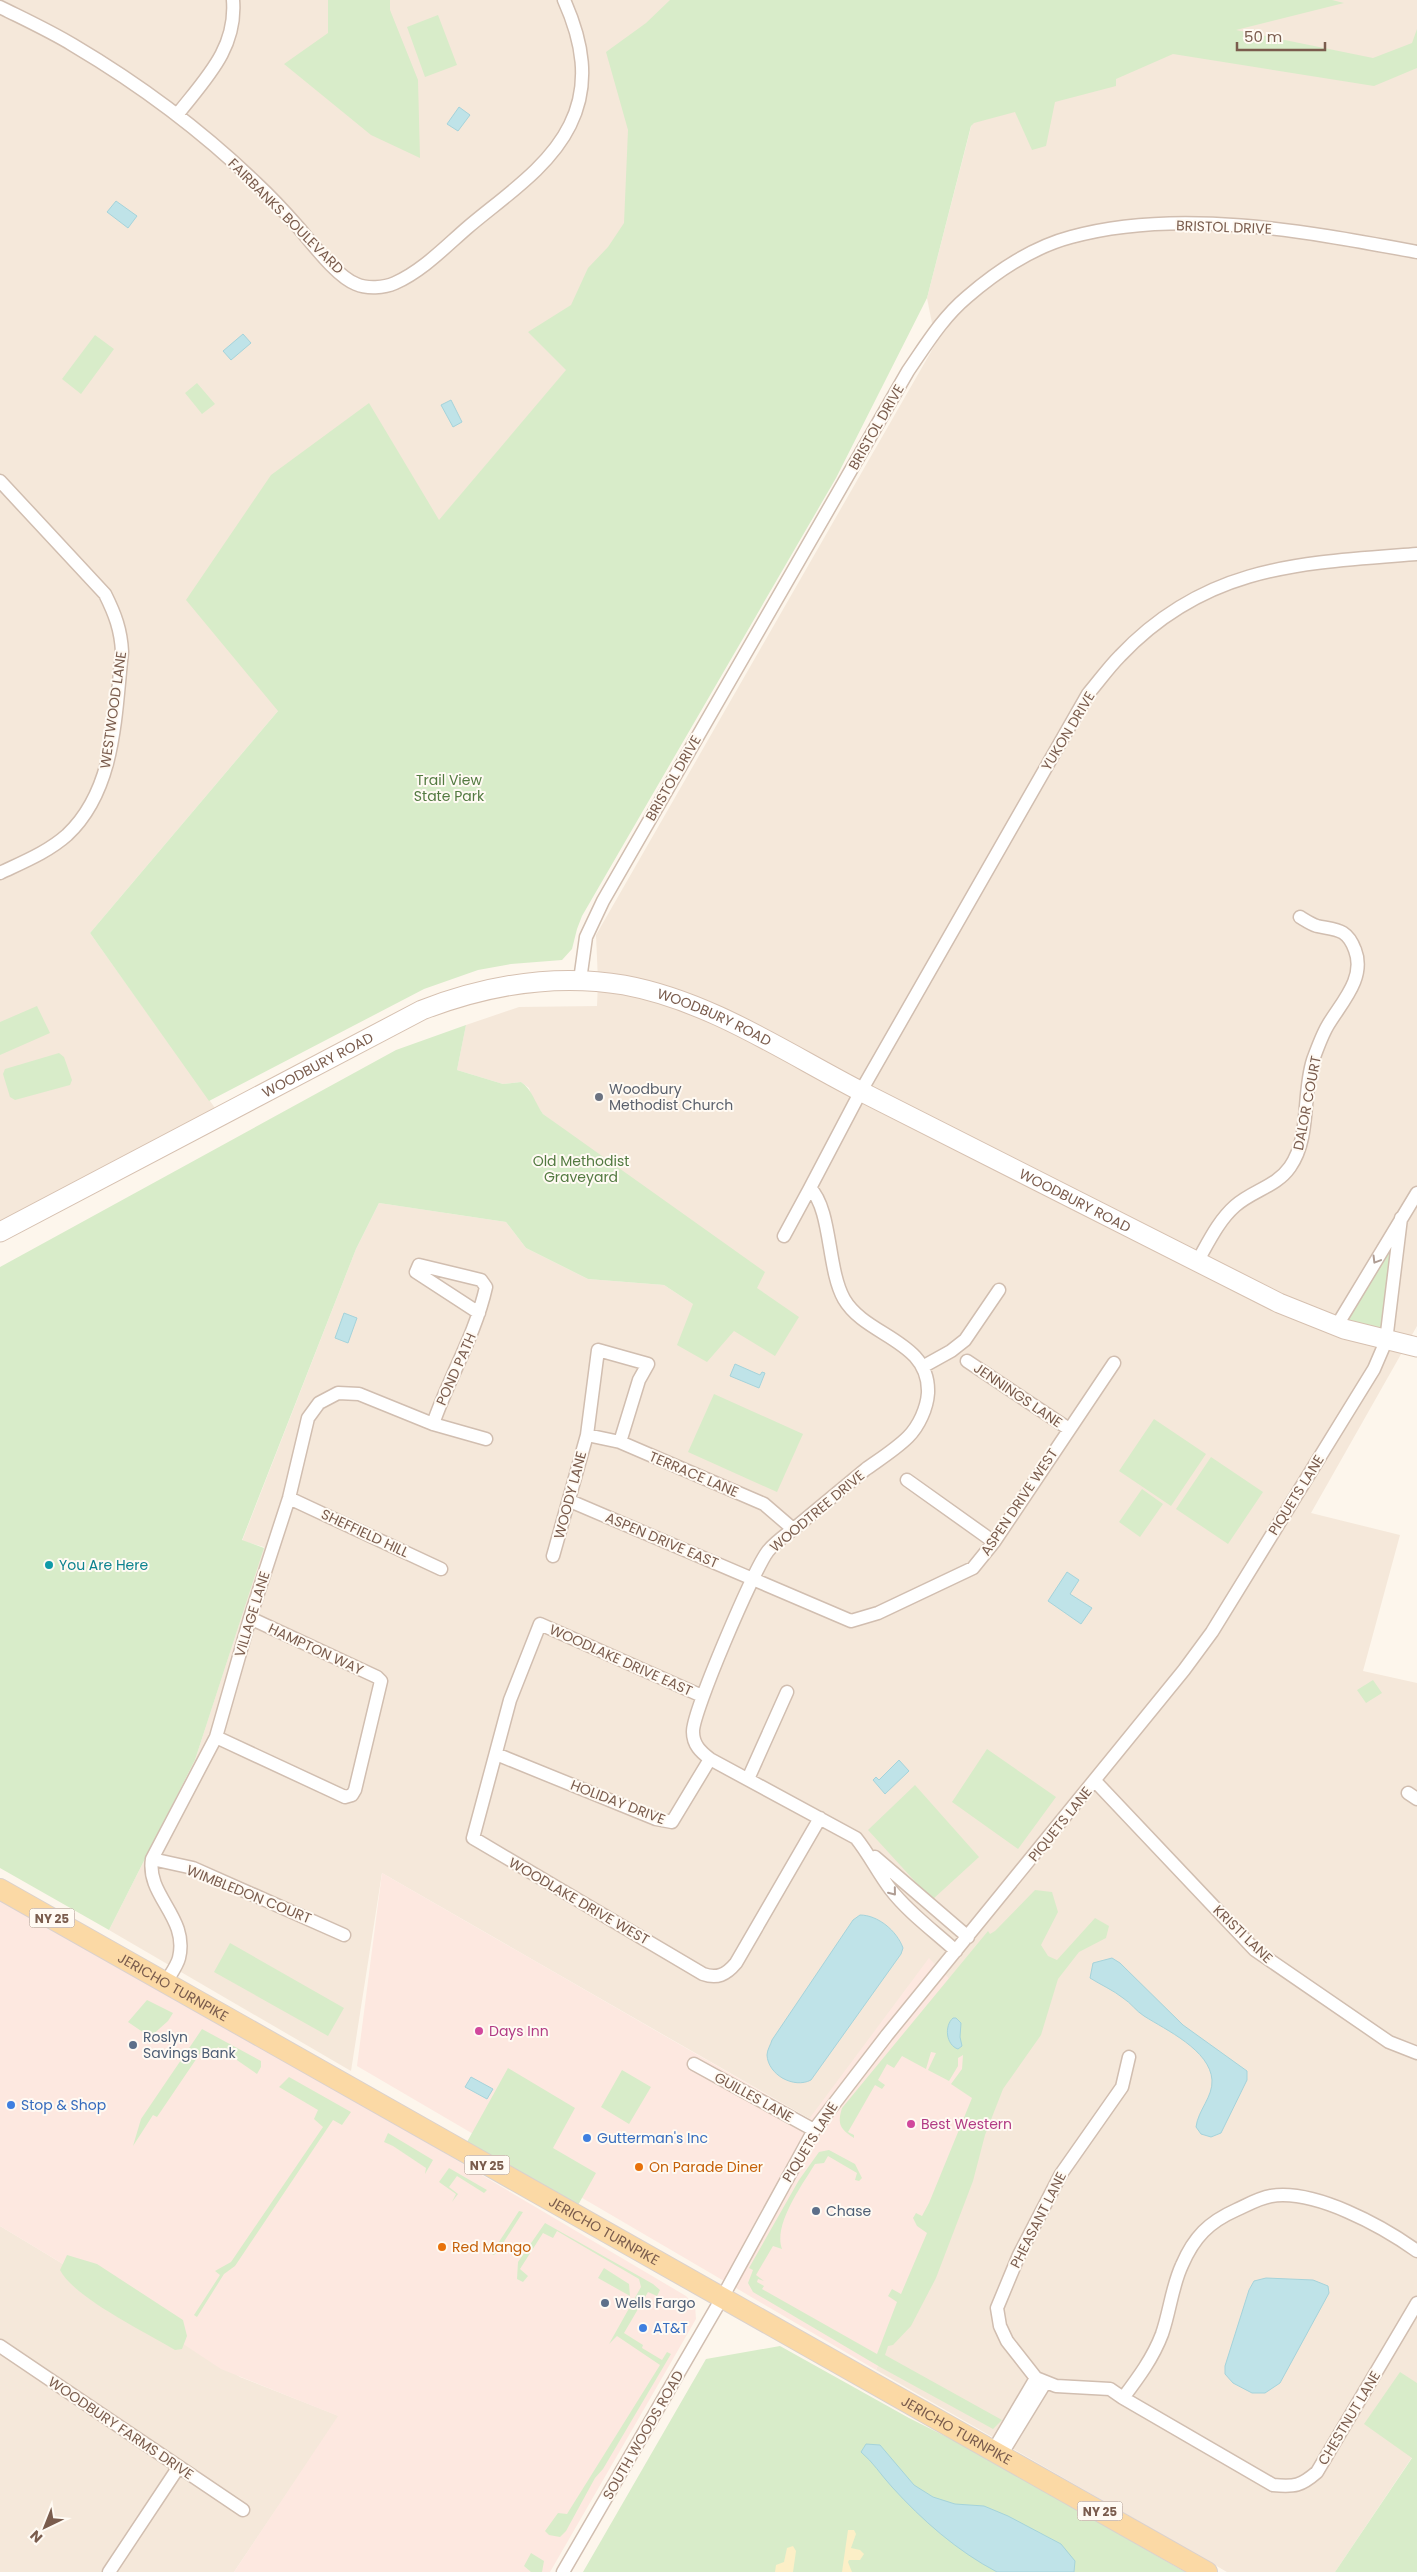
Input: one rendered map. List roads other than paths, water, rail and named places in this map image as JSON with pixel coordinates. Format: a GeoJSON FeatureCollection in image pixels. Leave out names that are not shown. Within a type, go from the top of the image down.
{"type":"FeatureCollection","features":[{"type":"Feature","properties":{"kind":"main road","name":"WOODBURY ROAD"},"geometry":{"type":"LineString","coordinates":[[0,1232],[422,1010],[455,997],[507,984],[549,980],[580,980],[626,986],[680,1000],[726,1020],[861,1091],[1279,1303],[1336,1327],[1386,1341],[1417,1347]]}},
{"type":"Feature","properties":{"kind":"main road","name":"JERICHO TURNPIKE"},"geometry":{"type":"LineString","coordinates":[[0,1888],[1207,2572]]}},
{"type":"Feature","properties":{"kind":"street"},"geometry":{"type":"LineString","coordinates":[[177,115],[224,54],[233,22],[233,0]]}},
{"type":"Feature","properties":{"kind":"street","name":"FAIRBANKS BOULEVARD"},"geometry":{"type":"LineString","coordinates":[[0,7],[72,44],[138,86],[177,115],[256,183],[329,263],[356,284],[374,288],[393,285],[416,272],[530,175],[558,146],[571,124],[579,101],[583,70],[576,27],[564,0]]}},
{"type":"Feature","properties":{"kind":"street","name":"BRISTOL DRIVE"},"geometry":{"type":"LineString","coordinates":[[580,980],[586,937],[603,901],[908,371],[937,328],[965,298],[989,279],[1032,252],[1070,237],[1108,228],[1213,224],[1266,228],[1316,234],[1417,252]]}},
{"type":"Feature","properties":{"kind":"street","name":"WESTWOOD LANE"},"geometry":{"type":"LineString","coordinates":[[0,481],[105,594],[116,615],[122,652],[107,768],[96,796],[81,820],[66,835],[43,852],[0,873]]}},
{"type":"Feature","properties":{"kind":"street","name":"YUKON DRIVE"},"geometry":{"type":"LineString","coordinates":[[861,1091],[1088,694],[1120,656],[1149,630],[1181,607],[1215,589],[1253,574],[1318,562],[1417,554]]}},
{"type":"Feature","properties":{"kind":"street","name":"DALOR COURT"},"geometry":{"type":"LineString","coordinates":[[1197,1262],[1221,1221],[1236,1206],[1281,1178],[1296,1156],[1302,1136],[1307,1090],[1313,1060],[1327,1026],[1357,975],[1356,951],[1344,933],[1335,928],[1316,926],[1300,917]]}},
{"type":"Feature","properties":{"kind":"street"},"geometry":{"type":"LineString","coordinates":[[784,1236],[861,1091]]}},
{"type":"Feature","properties":{"kind":"street"},"geometry":{"type":"LineString","coordinates":[[810,1188],[818,1196],[822,1207],[829,1250],[844,1298],[856,1313],[904,1345],[924,1366],[950,1351],[964,1340],[999,1290]]}},
{"type":"Feature","properties":{"kind":"street"},"geometry":{"type":"LineString","coordinates":[[1336,1327],[1417,1193]]}},
{"type":"Feature","properties":{"kind":"street","name":"PIQUETS LANE"},"geometry":{"type":"LineString","coordinates":[[722,2298],[814,2130],[861,2067],[1095,1781],[1212,1632],[1374,1369],[1386,1341],[1401,1218]]}},
{"type":"Feature","properties":{"kind":"street","name":"POND PATH"},"geometry":{"type":"LineString","coordinates":[[434,1424],[472,1336],[479,1313],[486,1287],[481,1280],[419,1265],[416,1272],[479,1313]]}},
{"type":"Feature","properties":{"kind":"street","name":"WOODY LANE"},"geometry":{"type":"LineString","coordinates":[[553,1556],[587,1435],[598,1350],[648,1364],[639,1380],[620,1442]]}},
{"type":"Feature","properties":{"kind":"street","name":"JENNINGS LANE"},"geometry":{"type":"LineString","coordinates":[[967,1361],[1069,1429]]}},
{"type":"Feature","properties":{"kind":"street","name":"ASPEN DRIVE WEST"},"geometry":{"type":"LineString","coordinates":[[754,1580],[851,1621],[878,1613],[973,1568],[994,1542],[1114,1363]]}},
{"type":"Feature","properties":{"kind":"street","name":"WOODTREE DRIVE"},"geometry":{"type":"LineString","coordinates":[[924,1366],[928,1392],[923,1415],[908,1436],[793,1529],[768,1552],[702,1696],[692,1735],[701,1752],[710,1759],[856,1838],[867,1851],[968,1937]]}},
{"type":"Feature","properties":{"kind":"street","name":"VILLAGE LANE"},"geometry":{"type":"LineString","coordinates":[[152,1858],[216,1737],[250,1618],[289,1498],[308,1418],[318,1403],[338,1393],[359,1394],[434,1424],[486,1439]]}},
{"type":"Feature","properties":{"kind":"street","name":"TERRACE LANE"},"geometry":{"type":"LineString","coordinates":[[587,1435],[620,1442],[764,1504],[793,1529]]}},
{"type":"Feature","properties":{"kind":"street"},"geometry":{"type":"LineString","coordinates":[[906,1480],[994,1542]]}},
{"type":"Feature","properties":{"kind":"street","name":"SHEFFIELD HILL"},"geometry":{"type":"LineString","coordinates":[[289,1498],[441,1569]]}},
{"type":"Feature","properties":{"kind":"street","name":"ASPEN DRIVE EAST"},"geometry":{"type":"LineString","coordinates":[[570,1501],[754,1580]]}},
{"type":"Feature","properties":{"kind":"street","name":"HAMPTON WAY"},"geometry":{"type":"LineString","coordinates":[[216,1737],[345,1797],[352,1795],[356,1790],[381,1681],[377,1677],[250,1618]]}},
{"type":"Feature","properties":{"kind":"street","name":"WOODLAKE DRIVE EAST"},"geometry":{"type":"LineString","coordinates":[[540,1624],[702,1696]]}},
{"type":"Feature","properties":{"kind":"street","name":"WOODLAKE DRIVE WEST"},"geometry":{"type":"LineString","coordinates":[[540,1624],[510,1700],[472,1838],[710,1976],[722,1975],[736,1963],[820,1818]]}},
{"type":"Feature","properties":{"kind":"street"},"geometry":{"type":"LineString","coordinates":[[748,1779],[787,1692]]}},
{"type":"Feature","properties":{"kind":"street","name":"HOLIDAY DRIVE"},"geometry":{"type":"LineString","coordinates":[[496,1754],[656,1819],[672,1822],[710,1759]]}},
{"type":"Feature","properties":{"kind":"street","name":"KRISTI LANE"},"geometry":{"type":"LineString","coordinates":[[1095,1781],[1255,1950],[1389,2042],[1417,2053]]}},
{"type":"Feature","properties":{"kind":"street","name":"WOODTREE DRIVE"},"geometry":{"type":"LineString","coordinates":[[867,1851],[889,1888],[905,1907],[956,1951]]}},
{"type":"Feature","properties":{"kind":"street"},"geometry":{"type":"LineString","coordinates":[[152,1858],[151,1867],[156,1885],[174,1917],[180,1931],[182,1944],[179,1960],[166,1982]]}},
{"type":"Feature","properties":{"kind":"street","name":"WIMBLEDON COURT"},"geometry":{"type":"LineString","coordinates":[[152,1858],[193,1868],[344,1935]]}},
{"type":"Feature","properties":{"kind":"street","name":"PHEASANT LANE"},"geometry":{"type":"LineString","coordinates":[[1041,2380],[1007,2341],[997,2314],[998,2302],[1061,2174],[1122,2087],[1129,2057]]}},
{"type":"Feature","properties":{"kind":"street","name":"GUILLES LANE"},"geometry":{"type":"LineString","coordinates":[[694,2064],[814,2130]]}},
{"type":"Feature","properties":{"kind":"street"},"geometry":{"type":"LineString","coordinates":[[1123,2398],[1155,2350],[1181,2266],[1198,2237],[1216,2219],[1271,2196],[1293,2197],[1329,2203],[1417,2251]]}},
{"type":"Feature","properties":{"kind":"street","name":"SOUTH WOODS ROAD"},"geometry":{"type":"LineString","coordinates":[[563,2572],[722,2298]]}},
{"type":"Feature","properties":{"kind":"street","name":"CHESTNUT LANE"},"geometry":{"type":"LineString","coordinates":[[1041,2380],[1072,2388],[1110,2389],[1273,2485],[1294,2486],[1304,2483],[1317,2472],[1417,2303]]}},
{"type":"Feature","properties":{"kind":"street","name":"WOODBURY FARMS DRIVE"},"geometry":{"type":"LineString","coordinates":[[0,2346],[178,2468],[243,2510]]}},
{"type":"Feature","properties":{"kind":"street"},"geometry":{"type":"LineString","coordinates":[[997,2453],[1041,2380]]}},
{"type":"Feature","properties":{"kind":"street"},"geometry":{"type":"LineString","coordinates":[[109,2572],[178,2468]]}},
{"type":"Feature","properties":{"kind":"water"},"geometry":{"type":"Polygon","coordinates":[[[459,107],[470,115],[458,131],[447,124],[459,107]]]}},
{"type":"Feature","properties":{"kind":"water"},"geometry":{"type":"Polygon","coordinates":[[[116,201],[137,216],[128,228],[107,212],[116,201]]]}},
{"type":"Feature","properties":{"kind":"water"},"geometry":{"type":"Polygon","coordinates":[[[243,334],[251,343],[231,360],[223,351],[243,334]]]}},
{"type":"Feature","properties":{"kind":"water"},"geometry":{"type":"Polygon","coordinates":[[[451,400],[462,422],[453,427],[441,405],[451,400]]]}},
{"type":"Feature","properties":{"kind":"water"},"geometry":{"type":"Polygon","coordinates":[[[344,1313],[357,1318],[348,1343],[335,1338],[344,1313]]]}},
{"type":"Feature","properties":{"kind":"water"},"geometry":{"type":"Polygon","coordinates":[[[735,1364],[760,1375],[762,1372],[765,1373],[759,1388],[730,1376],[735,1364]]]}},
{"type":"Feature","properties":{"kind":"water"},"geometry":{"type":"Polygon","coordinates":[[[1067,1572],[1079,1580],[1070,1594],[1092,1608],[1081,1624],[1048,1601],[1067,1572]]]}},
{"type":"Feature","properties":{"kind":"water"},"geometry":{"type":"Polygon","coordinates":[[[899,1760],[909,1771],[885,1794],[873,1780],[876,1777],[879,1780],[899,1760]]]}},
{"type":"Feature","properties":{"kind":"water"},"geometry":{"type":"Polygon","coordinates":[[[860,1915],[880,1921],[892,1930],[903,1948],[901,1954],[811,2080],[797,2083],[783,2078],[772,2069],[768,2062],[767,2053],[772,2040],[853,1920],[860,1915]]]}},
{"type":"Feature","properties":{"kind":"water"},"geometry":{"type":"Polygon","coordinates":[[[1112,1958],[1120,1963],[1183,2025],[1247,2071],[1247,2080],[1221,2133],[1211,2137],[1201,2134],[1196,2127],[1199,2115],[1212,2086],[1209,2069],[1204,2059],[1175,2034],[1141,2014],[1129,2002],[1090,1978],[1093,1963],[1112,1958]]]}},
{"type":"Feature","properties":{"kind":"water"},"geometry":{"type":"Polygon","coordinates":[[[953,2018],[956,2018],[961,2023],[960,2037],[962,2046],[958,2049],[951,2044],[947,2030],[953,2018]]]}},
{"type":"Feature","properties":{"kind":"water"},"geometry":{"type":"Polygon","coordinates":[[[471,2077],[493,2089],[487,2099],[465,2087],[471,2077]]]}},
{"type":"Feature","properties":{"kind":"water"},"geometry":{"type":"Polygon","coordinates":[[[1266,2278],[1313,2280],[1328,2286],[1329,2293],[1280,2383],[1265,2393],[1252,2393],[1233,2383],[1225,2374],[1225,2366],[1249,2290],[1254,2281],[1266,2278]]]}},
{"type":"Feature","properties":{"kind":"water"},"geometry":{"type":"Polygon","coordinates":[[[866,2444],[880,2445],[914,2485],[933,2497],[955,2504],[984,2506],[1008,2516],[1061,2544],[1075,2561],[1074,2572],[997,2572],[982,2564],[954,2545],[903,2499],[861,2452],[866,2444]]]}},
{"type":"Feature","properties":{"kind":"place","name":"Woodbury Methodist Church"},"geometry":{"type":"Point","coordinates":[599,1097]}},
{"type":"Feature","properties":{"kind":"place","name":"You Are Here"},"geometry":{"type":"Point","coordinates":[49,1565]}},
{"type":"Feature","properties":{"kind":"place","name":"Days Inn"},"geometry":{"type":"Point","coordinates":[479,2031]}},
{"type":"Feature","properties":{"kind":"place","name":"Roslyn Savings Bank"},"geometry":{"type":"Point","coordinates":[133,2045]}},
{"type":"Feature","properties":{"kind":"place","name":"Stop & Shop"},"geometry":{"type":"Point","coordinates":[11,2105]}},
{"type":"Feature","properties":{"kind":"place","name":"Best Western"},"geometry":{"type":"Point","coordinates":[911,2124]}},
{"type":"Feature","properties":{"kind":"place","name":"Gutterman's Inc"},"geometry":{"type":"Point","coordinates":[587,2138]}},
{"type":"Feature","properties":{"kind":"place","name":"On Parade Diner"},"geometry":{"type":"Point","coordinates":[639,2167]}},
{"type":"Feature","properties":{"kind":"place","name":"Chase"},"geometry":{"type":"Point","coordinates":[816,2211]}},
{"type":"Feature","properties":{"kind":"place","name":"Red Mango"},"geometry":{"type":"Point","coordinates":[442,2247]}},
{"type":"Feature","properties":{"kind":"place","name":"Wells Fargo"},"geometry":{"type":"Point","coordinates":[605,2303]}},
{"type":"Feature","properties":{"kind":"place","name":"AT&T"},"geometry":{"type":"Point","coordinates":[643,2328]}},
{"type":"Feature","properties":{"kind":"park label","name":"Trail View State Park"},"geometry":{"type":"Point","coordinates":[449,788]}},
{"type":"Feature","properties":{"kind":"park label","name":"Old Methodist Graveyard"},"geometry":{"type":"Point","coordinates":[581,1170]}}]}
